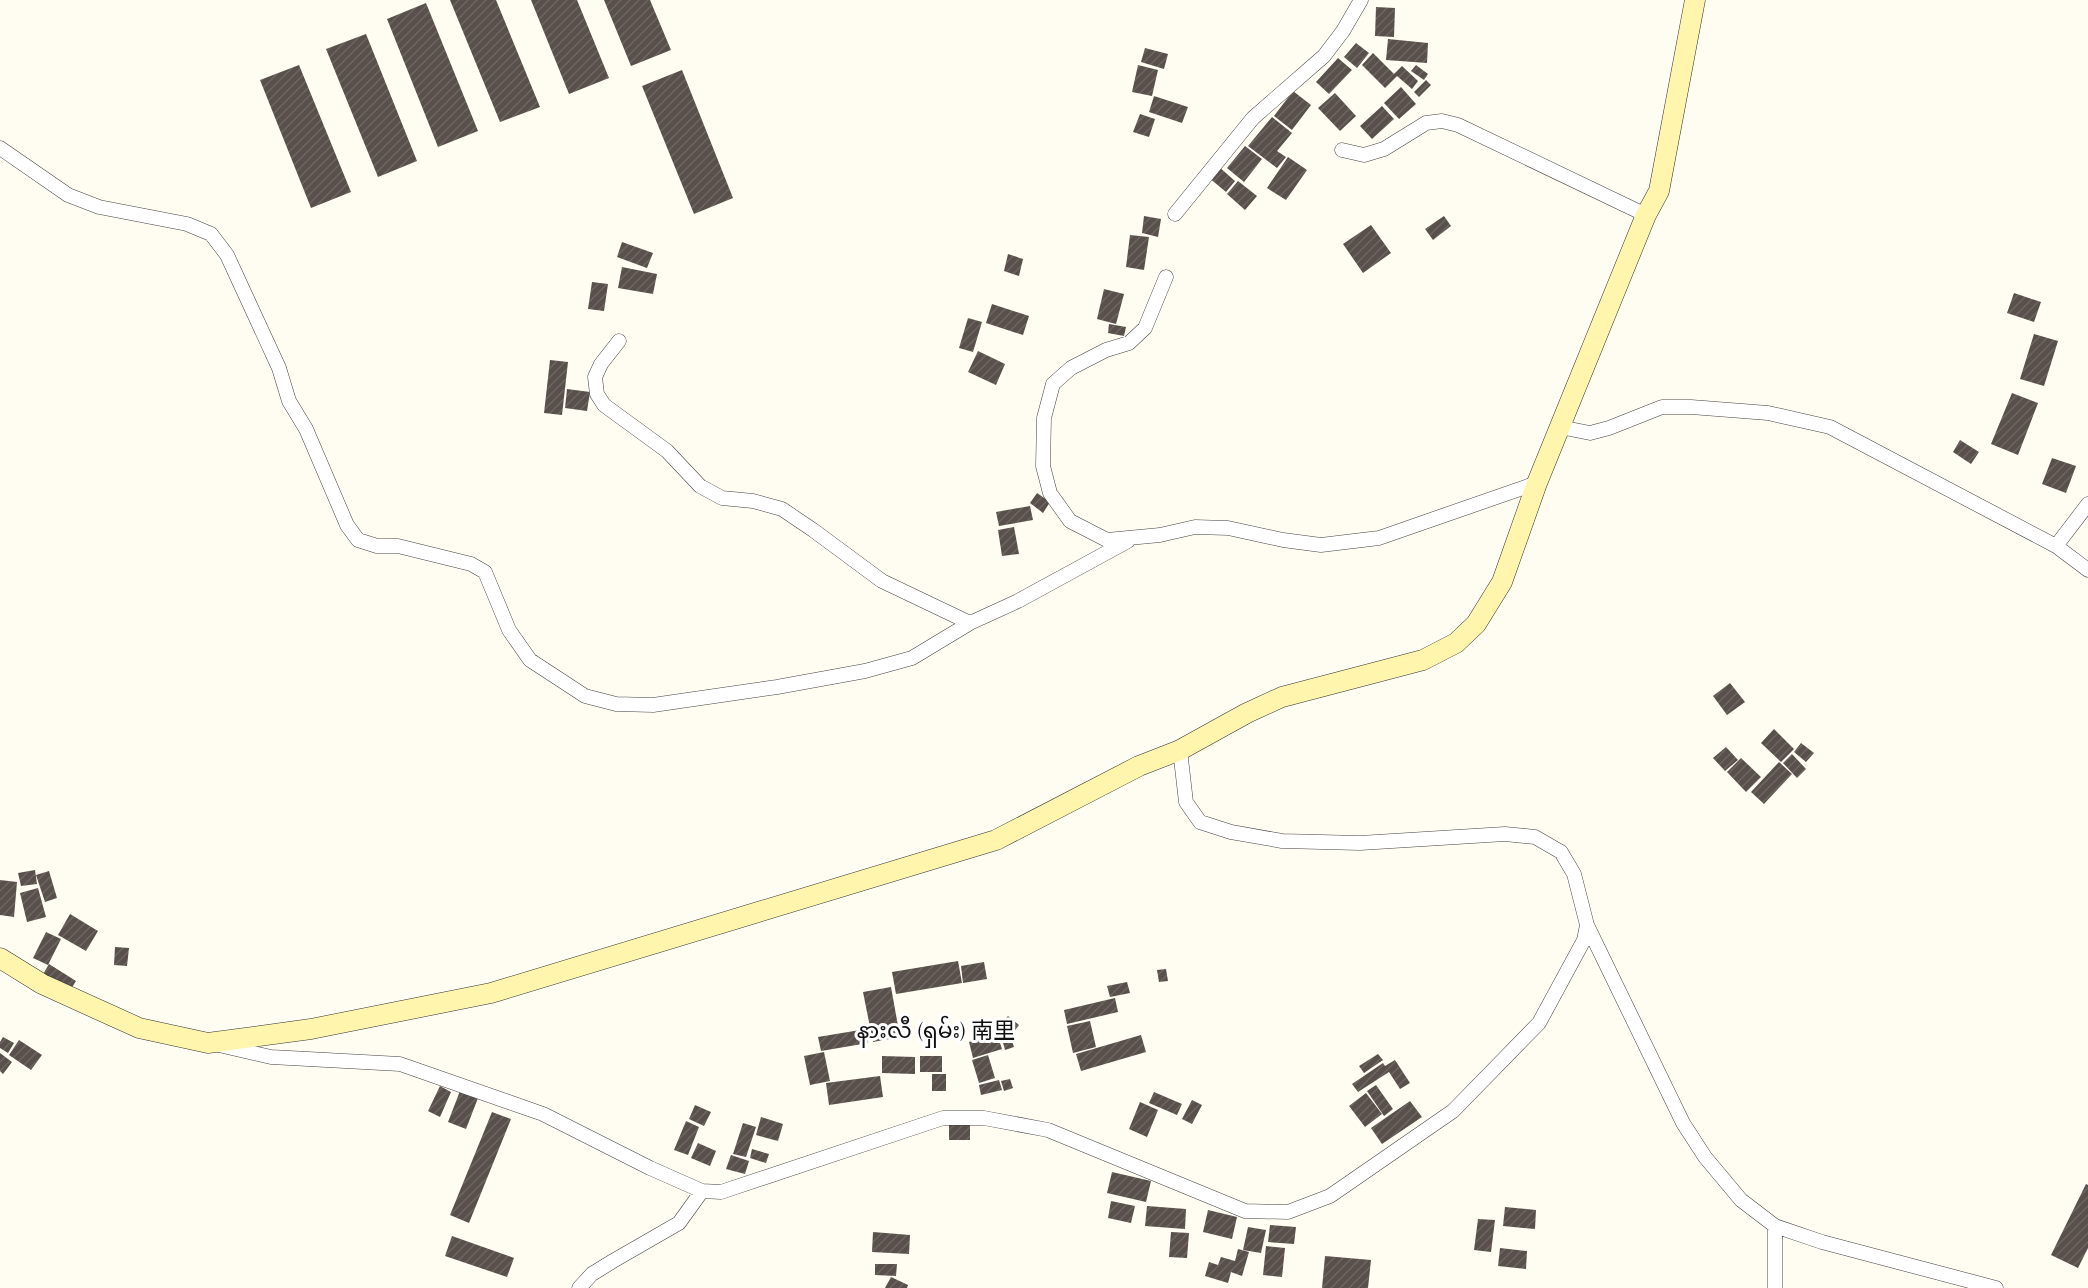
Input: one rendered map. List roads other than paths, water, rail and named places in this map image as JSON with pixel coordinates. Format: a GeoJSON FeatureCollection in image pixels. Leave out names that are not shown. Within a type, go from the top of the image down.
{"type":"FeatureCollection","features":[{"type":"Feature","properties":{"kind":"main road"},"geometry":{"type":"LineString","coordinates":[[0,958],[42,984],[140,1028],[208,1043],[311,1029],[503,989],[996,840],[1138,766],[1180,750],[1247,712],[1282,698],[1423,660],[1456,644],[1476,624],[1502,582],[1537,483],[1646,215],[1659,191],[1695,0]]}},
{"type":"Feature","properties":{"kind":"street"},"geometry":{"type":"LineString","coordinates":[[1175,214],[1253,118],[1324,56],[1343,31],[1361,0]]}},
{"type":"Feature","properties":{"kind":"street"},"geometry":{"type":"LineString","coordinates":[[1342,150],[1364,155],[1384,149],[1426,123],[1442,121],[1458,125],[1646,215]]}},
{"type":"Feature","properties":{"kind":"street"},"geometry":{"type":"LineString","coordinates":[[0,148],[68,195],[99,207],[187,224],[211,234],[227,255],[279,368],[289,401],[306,429],[347,525],[358,540],[377,546],[398,546],[471,564],[485,572],[509,630],[530,660],[585,696],[616,704],[653,705],[777,687],[854,673],[912,658],[970,623],[1018,601],[1133,538]]}},
{"type":"Feature","properties":{"kind":"street"},"geometry":{"type":"LineString","coordinates":[[1166,277],[1145,328],[1129,343],[1106,350],[1071,368],[1053,384],[1044,418],[1043,466],[1050,493],[1070,521],[1107,540],[1133,538],[1195,527],[1228,528],[1283,540],[1321,545],[1379,538],[1537,483]]}},
{"type":"Feature","properties":{"kind":"street"},"geometry":{"type":"LineString","coordinates":[[619,341],[595,377],[597,394],[604,405],[667,451],[700,486],[722,498],[753,501],[782,509],[882,581],[970,623]]}},
{"type":"Feature","properties":{"kind":"street"},"geometry":{"type":"LineString","coordinates":[[1560,427],[1590,433],[1662,407],[1768,413],[1830,427],[2055,546],[2088,570]]}},
{"type":"Feature","properties":{"kind":"street"},"geometry":{"type":"LineString","coordinates":[[2055,546],[2088,504]]}},
{"type":"Feature","properties":{"kind":"street"},"geometry":{"type":"LineString","coordinates":[[1180,750],[1186,802],[1200,822],[1231,832],[1282,841],[1360,843],[1496,834],[1535,837],[1561,852],[1574,874],[1587,925],[1683,1123],[1705,1157],[1741,1200],[1775,1226],[1834,1245],[1996,1288]]}},
{"type":"Feature","properties":{"kind":"street"},"geometry":{"type":"LineString","coordinates":[[208,1043],[272,1057],[400,1064],[543,1114],[650,1168],[702,1191],[721,1192],[943,1118],[984,1118],[1048,1130],[1245,1211],[1288,1212],[1330,1196],[1453,1111],[1539,1023],[1584,940],[1587,925]]}},
{"type":"Feature","properties":{"kind":"street"},"geometry":{"type":"LineString","coordinates":[[579,1288],[592,1274],[679,1223],[702,1191]]}},
{"type":"Feature","properties":{"kind":"street"},"geometry":{"type":"LineString","coordinates":[[1775,1226],[1775,1288]]}},
{"type":"Feature","properties":{"kind":"district","name":"နားလီ (ရှမ်း) 南里"},"geometry":{"type":"Point","coordinates":[936,1031]}}]}
